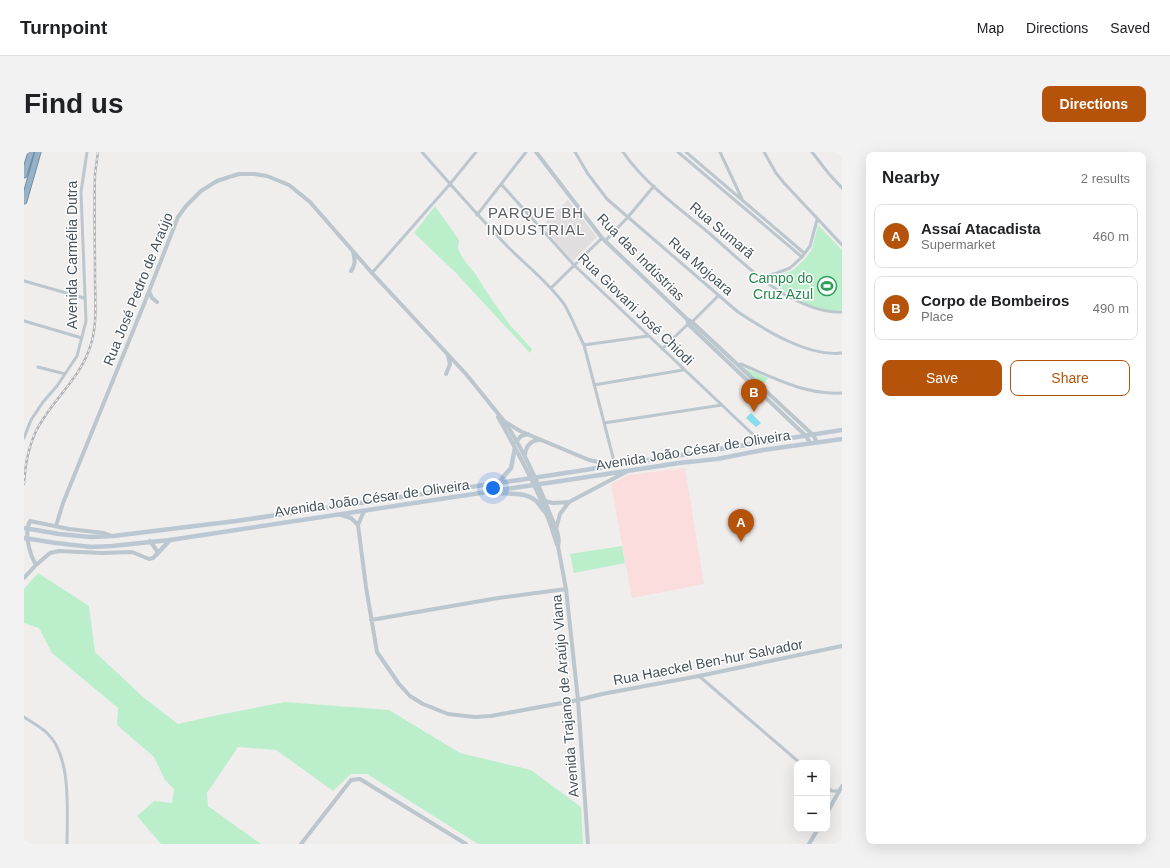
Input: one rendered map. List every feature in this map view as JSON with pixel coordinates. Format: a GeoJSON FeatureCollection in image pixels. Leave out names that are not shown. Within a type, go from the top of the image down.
{"type":"FeatureCollection","features":[{"type":"Feature","properties":{"kind":"highway"},"geometry":{"type":"LineString","coordinates":[[24,175],[31,152]]}},
{"type":"Feature","properties":{"kind":"highway"},"geometry":{"type":"LineString","coordinates":[[24,202],[38,152]]}},
{"type":"Feature","properties":{"kind":"main road","name":"Avenida João César de Oliveira"},"geometry":{"type":"LineString","coordinates":[[24,528],[59,534],[90,537],[113,536],[236,521],[519,480],[813,436],[842,430]]}},
{"type":"Feature","properties":{"kind":"main road","name":"Avenida João César de Oliveira"},"geometry":{"type":"LineString","coordinates":[[24,538],[91,547],[170,540],[842,439]]}},
{"type":"Feature","properties":{"kind":"main road"},"geometry":{"type":"LineString","coordinates":[[498,483],[511,468],[516,448]]}},
{"type":"Feature","properties":{"kind":"main road"},"geometry":{"type":"LineString","coordinates":[[628,470],[627,467],[629,463]]}},
{"type":"Feature","properties":{"kind":"main road"},"geometry":{"type":"LineString","coordinates":[[489,492],[528,496],[536,500],[546,513]]}},
{"type":"Feature","properties":{"kind":"main road"},"geometry":{"type":"LineString","coordinates":[[157,554],[170,540]]}},
{"type":"Feature","properties":{"kind":"street","name":"Avenida Carmélia Dutra"},"geometry":{"type":"LineString","coordinates":[[24,438],[31,420],[77,356],[86,321],[81,192],[87,152]]}},
{"type":"Feature","properties":{"kind":"street"},"geometry":{"type":"LineString","coordinates":[[423,152],[477,215],[551,288],[572,317],[575,328],[584,345],[614,465]]}},
{"type":"Feature","properties":{"kind":"street"},"geometry":{"type":"LineString","coordinates":[[372,273],[476,152]]}},
{"type":"Feature","properties":{"kind":"street"},"geometry":{"type":"LineString","coordinates":[[477,215],[526,152]]}},
{"type":"Feature","properties":{"kind":"street","name":"Rua das Indústrias"},"geometry":{"type":"LineString","coordinates":[[536,152],[604,240],[687,319],[690,324],[813,436],[817,442]]}},
{"type":"Feature","properties":{"kind":"street","name":"Rua Mojoara"},"geometry":{"type":"LineString","coordinates":[[575,152],[588,174],[607,199],[718,296],[756,323],[777,335],[812,349],[842,353]]}},
{"type":"Feature","properties":{"kind":"street","name":"Rua Sumarã"},"geometry":{"type":"LineString","coordinates":[[623,152],[633,167],[654,186],[761,277],[781,292],[823,311],[842,312]]}},
{"type":"Feature","properties":{"kind":"street"},"geometry":{"type":"LineString","coordinates":[[678,152],[802,257]]}},
{"type":"Feature","properties":{"kind":"street"},"geometry":{"type":"LineString","coordinates":[[686,152],[804,253]]}},
{"type":"Feature","properties":{"kind":"street"},"geometry":{"type":"LineString","coordinates":[[720,152],[744,202]]}},
{"type":"Feature","properties":{"kind":"street"},"geometry":{"type":"LineString","coordinates":[[812,152],[842,188]]}},
{"type":"Feature","properties":{"kind":"street"},"geometry":{"type":"LineString","coordinates":[[765,153],[776,173],[792,193],[842,245]]}},
{"type":"Feature","properties":{"kind":"street","name":"Rua José Pedro de Araújo"},"geometry":{"type":"LineString","coordinates":[[56,526],[63,503],[178,217],[186,206],[201,191],[217,181],[239,174],[266,176],[289,185],[310,202],[372,273],[466,374],[504,421],[520,431],[589,460],[614,465]]}},
{"type":"Feature","properties":{"kind":"street","name":"Rua Giovani José Chiodi"},"geometry":{"type":"LineString","coordinates":[[501,184],[574,265],[762,443]]}},
{"type":"Feature","properties":{"kind":"street"},"geometry":{"type":"LineString","coordinates":[[551,288],[574,265],[604,240],[628,217],[654,186]]}},
{"type":"Feature","properties":{"kind":"street"},"geometry":{"type":"LineString","coordinates":[[761,277],[790,268],[802,257],[810,246],[817,220]]}},
{"type":"Feature","properties":{"kind":"street"},"geometry":{"type":"LineString","coordinates":[[766,227],[769,223]]}},
{"type":"Feature","properties":{"kind":"street"},"geometry":{"type":"LineString","coordinates":[[351,271],[355,266],[352,250]]}},
{"type":"Feature","properties":{"kind":"street"},"geometry":{"type":"LineString","coordinates":[[24,280],[84,298]]}},
{"type":"Feature","properties":{"kind":"street"},"geometry":{"type":"LineString","coordinates":[[149,291],[152,298],[157,302]]}},
{"type":"Feature","properties":{"kind":"street"},"geometry":{"type":"LineString","coordinates":[[662,348],[690,324],[718,296]]}},
{"type":"Feature","properties":{"kind":"street"},"geometry":{"type":"LineString","coordinates":[[24,321],[82,338]]}},
{"type":"Feature","properties":{"kind":"street"},"geometry":{"type":"LineString","coordinates":[[584,345],[648,336]]}},
{"type":"Feature","properties":{"kind":"street"},"geometry":{"type":"LineString","coordinates":[[446,374],[450,364],[448,354]]}},
{"type":"Feature","properties":{"kind":"street"},"geometry":{"type":"LineString","coordinates":[[736,367],[741,364],[781,382],[805,390],[823,393],[842,393]]}},
{"type":"Feature","properties":{"kind":"street"},"geometry":{"type":"LineString","coordinates":[[38,367],[65,374]]}},
{"type":"Feature","properties":{"kind":"street","name":"Rua das Indústrias"},"geometry":{"type":"LineString","coordinates":[[736,367],[806,436],[810,443]]}},
{"type":"Feature","properties":{"kind":"street"},"geometry":{"type":"LineString","coordinates":[[594,384],[684,370]]}},
{"type":"Feature","properties":{"kind":"street"},"geometry":{"type":"LineString","coordinates":[[604,422],[722,405]]}},
{"type":"Feature","properties":{"kind":"street","name":"Rua José Pedro de Araújo"},"geometry":{"type":"LineString","coordinates":[[494,409],[498,417]]}},
{"type":"Feature","properties":{"kind":"street","name":"Avenida Trajano de Araújo Viana"},"geometry":{"type":"LineString","coordinates":[[498,417],[533,482],[558,546]]}},
{"type":"Feature","properties":{"kind":"street","name":"Avenida Trajano de Araújo Viana"},"geometry":{"type":"LineString","coordinates":[[504,421],[525,456],[546,501],[556,529],[566,589],[578,700],[588,844]]}},
{"type":"Feature","properties":{"kind":"street"},"geometry":{"type":"LineString","coordinates":[[516,448],[517,441],[524,434],[529,434]]}},
{"type":"Feature","properties":{"kind":"street"},"geometry":{"type":"LineString","coordinates":[[525,456],[529,444],[535,441],[544,441]]}},
{"type":"Feature","properties":{"kind":"street"},"geometry":{"type":"LineString","coordinates":[[587,469],[590,465],[589,460]]}},
{"type":"Feature","properties":{"kind":"street"},"geometry":{"type":"LineString","coordinates":[[533,482],[546,501],[553,503],[569,502],[628,470]]}},
{"type":"Feature","properties":{"kind":"street","name":"Avenida Trajano de Araújo Viana"},"geometry":{"type":"LineString","coordinates":[[556,529],[560,514],[569,502]]}},
{"type":"Feature","properties":{"kind":"street"},"geometry":{"type":"LineString","coordinates":[[364,511],[358,525],[377,652],[388,670],[410,696],[435,710],[448,714],[475,717],[492,716],[578,700]]}},
{"type":"Feature","properties":{"kind":"street"},"geometry":{"type":"LineString","coordinates":[[336,515],[344,515],[352,518],[358,525]]}},
{"type":"Feature","properties":{"kind":"street"},"geometry":{"type":"LineString","coordinates":[[36,564],[29,553],[25,542],[27,524],[30,521],[104,533],[113,536]]}},
{"type":"Feature","properties":{"kind":"street"},"geometry":{"type":"LineString","coordinates":[[24,578],[36,564],[50,553],[59,551],[102,553],[132,552],[149,559],[153,558],[157,554],[156,548],[150,541]]}},
{"type":"Feature","properties":{"kind":"street"},"geometry":{"type":"LineString","coordinates":[[371,620],[498,598],[566,589]]}},
{"type":"Feature","properties":{"kind":"street","name":"Rua Haeckel Ben-hur Salvador"},"geometry":{"type":"LineString","coordinates":[[578,700],[842,646]]}},
{"type":"Feature","properties":{"kind":"street"},"geometry":{"type":"LineString","coordinates":[[699,676],[797,760]]}},
{"type":"Feature","properties":{"kind":"street"},"geometry":{"type":"LineString","coordinates":[[24,717],[47,733],[56,745],[62,757],[67,802],[67,844]]}},
{"type":"Feature","properties":{"kind":"street"},"geometry":{"type":"LineString","coordinates":[[301,844],[351,780],[360,779],[466,844]]}},
{"type":"Feature","properties":{"kind":"street"},"geometry":{"type":"LineString","coordinates":[[830,808],[842,786]]}},
{"type":"Feature","properties":{"kind":"street"},"geometry":{"type":"LineString","coordinates":[[830,789],[832,791],[839,791]]}},
{"type":"Feature","properties":{"kind":"street"},"geometry":{"type":"LineString","coordinates":[[809,844],[816,832]]}},
{"type":"Feature","properties":{"kind":"shaded area"},"geometry":{"type":"Polygon","coordinates":[[[568,200],[597,237],[573,261],[542,226],[568,200]]]}},
{"type":"Feature","properties":{"kind":"shaded area"},"geometry":{"type":"Polygon","coordinates":[[[685,468],[704,584],[632,598],[611,484],[628,475],[685,468]]]}},
{"type":"Feature","properties":{"kind":"green space"},"geometry":{"type":"Polygon","coordinates":[[[435,206],[459,240],[458,249],[464,260],[510,325],[532,349],[530,353],[455,272],[414,233],[435,206]]]}},
{"type":"Feature","properties":{"kind":"green space"},"geometry":{"type":"Polygon","coordinates":[[[818,225],[842,250],[842,310],[825,310],[808,304],[786,292],[766,278],[781,275],[793,270],[804,260],[812,249],[818,225]]]}},
{"type":"Feature","properties":{"kind":"green space"},"geometry":{"type":"Polygon","coordinates":[[[741,367],[768,378],[762,387],[741,367]]]}},
{"type":"Feature","properties":{"kind":"green space"},"geometry":{"type":"Polygon","coordinates":[[[622,546],[625,563],[574,573],[570,554],[622,546]]]}},
{"type":"Feature","properties":{"kind":"green space"},"geometry":{"type":"Polygon","coordinates":[[[38,573],[89,606],[95,652],[143,697],[178,724],[285,702],[389,710],[460,753],[531,770],[581,807],[583,844],[478,844],[367,774],[351,774],[333,791],[276,750],[238,747],[207,793],[208,806],[261,844],[161,844],[137,816],[154,801],[172,803],[174,789],[165,780],[154,757],[117,725],[118,708],[52,653],[39,628],[24,623],[24,589],[38,573]]]}},
{"type":"Feature","properties":{"kind":"water"},"geometry":{"type":"Polygon","coordinates":[[[751,413],[761,423],[756,427],[746,418],[751,413]]]}},
{"type":"Feature","properties":{"kind":"railway"},"geometry":{"type":"LineString","coordinates":[[24,484],[27,457],[36,431],[49,410],[78,372],[92,341],[95,323],[95,174],[98,152]]}},
{"type":"Feature","properties":{"kind":"place","name":"Campo do Cruz Azul"},"geometry":{"type":"Point","coordinates":[827,286]}},
{"type":"Feature","properties":{"kind":"place","name":"Corpo de Bombeiros"},"geometry":{"type":"Point","coordinates":[754,412]}},
{"type":"Feature","properties":{"kind":"place","name":"Assaí Atacadista"},"geometry":{"type":"Point","coordinates":[741,542]}},
{"type":"Feature","properties":{"kind":"district","name":"PARQUE BH INDUSTRIAL"},"geometry":{"type":"Point","coordinates":[536,220]}}]}
